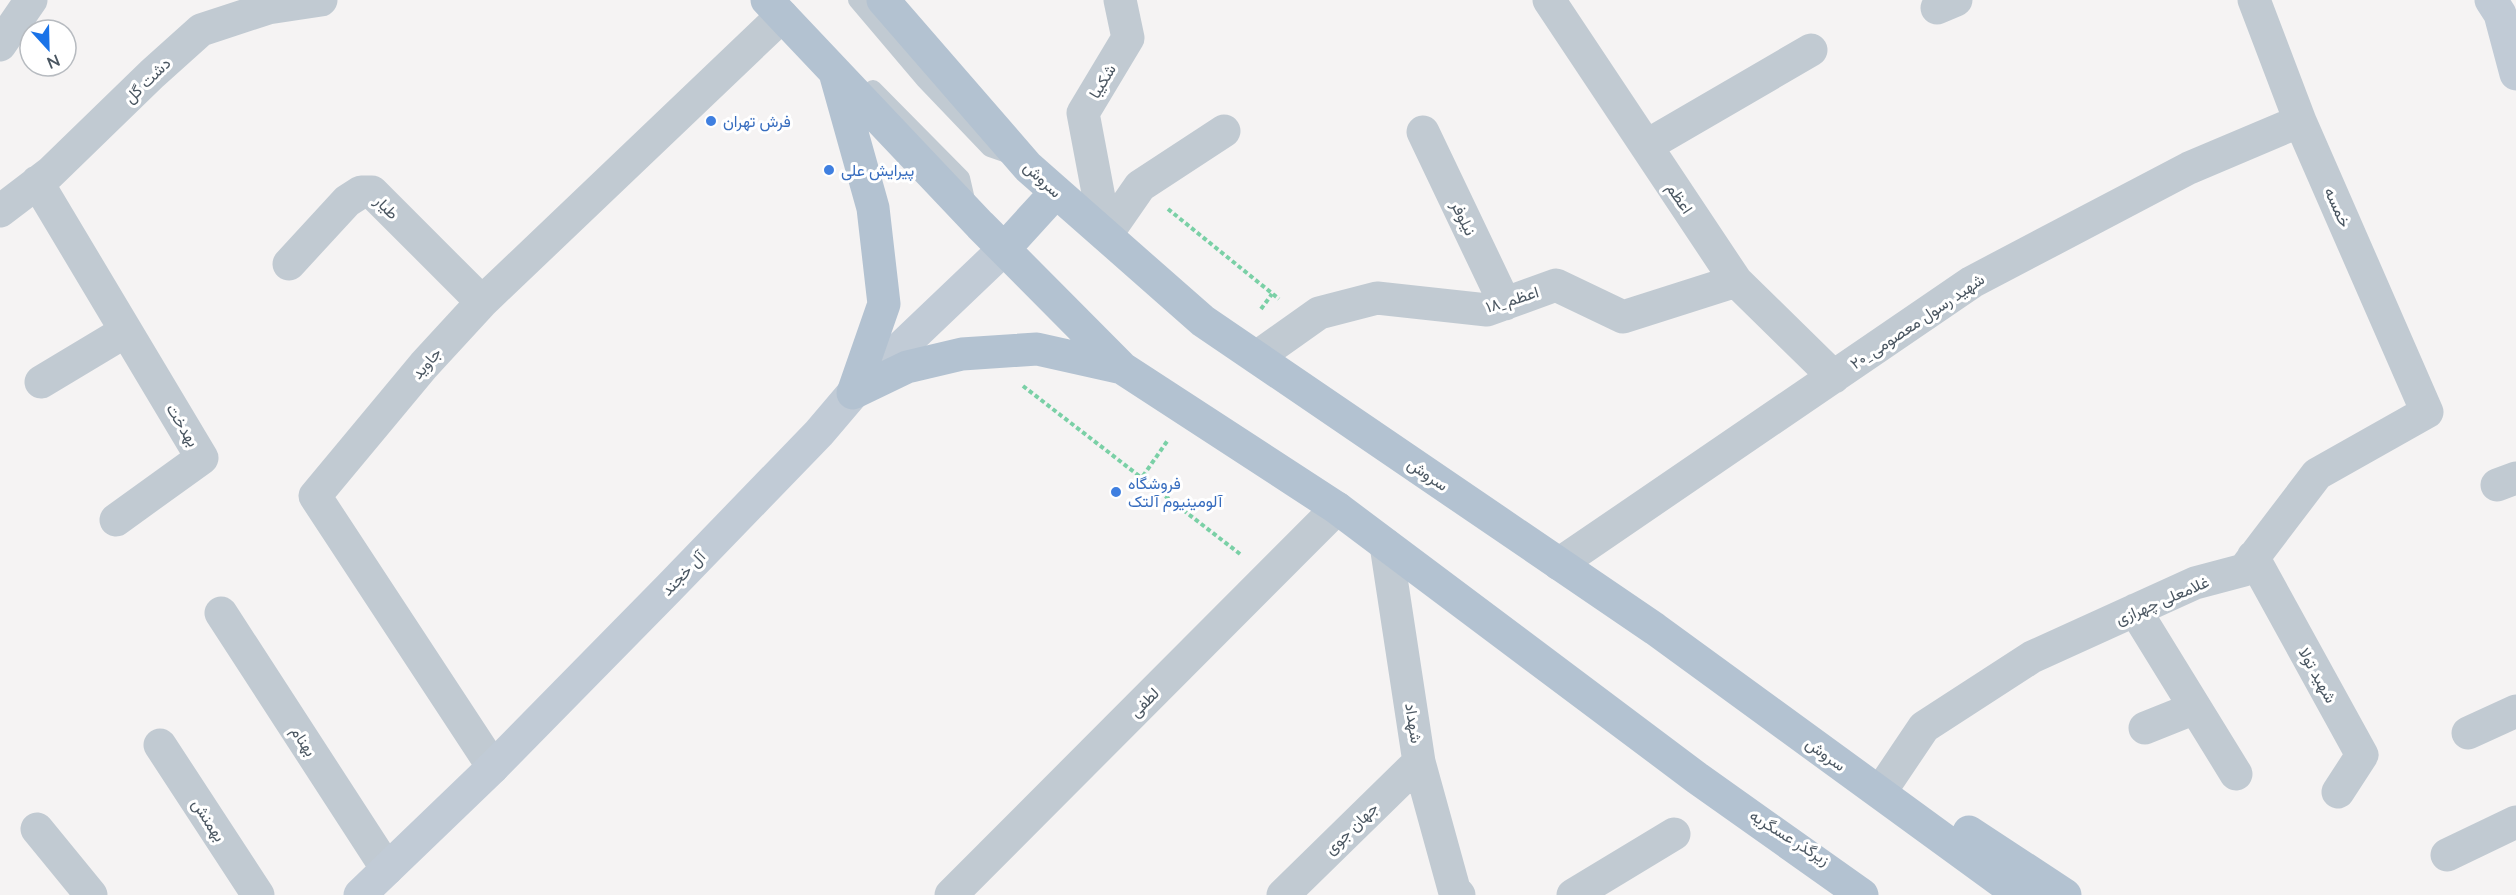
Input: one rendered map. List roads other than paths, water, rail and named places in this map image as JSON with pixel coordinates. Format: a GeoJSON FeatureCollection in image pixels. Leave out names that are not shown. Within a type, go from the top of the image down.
{"type":"FeatureCollection","features":[{"type":"Feature","properties":{"kind":"main road","name":"سروش"},"geometry":{"type":"LineString","coordinates":[[883,0],[1020,158],[1203,321],[1654,629],[2020,895]]}},
{"type":"Feature","properties":{"kind":"main road"},"geometry":{"type":"LineString","coordinates":[[779,5],[834,72],[1122,368],[1337,508],[1697,778],[1862,895]]}},
{"type":"Feature","properties":{"kind":"main road"},"geometry":{"type":"LineString","coordinates":[[834,72],[873,208],[884,304],[853,393]]}},
{"type":"Feature","properties":{"kind":"main road"},"geometry":{"type":"LineString","coordinates":[[1004,249],[1056,192]]}},
{"type":"Feature","properties":{"kind":"main road"},"geometry":{"type":"LineString","coordinates":[[853,393],[907,367],[962,354],[1036,350],[1122,368]]}},
{"type":"Feature","properties":{"kind":"main road"},"geometry":{"type":"LineString","coordinates":[[1654,629],[2065,895]]}},
{"type":"Feature","properties":{"kind":"main road","name":"زیرگذر عسگریه"},"geometry":{"type":"LineString","coordinates":[[1697,778],[1884,895]]}},
{"type":"Feature","properties":{"kind":"street"},"geometry":{"type":"LineString","coordinates":[[0,45],[31,0]]}},
{"type":"Feature","properties":{"kind":"street","name":"دشت گل"},"geometry":{"type":"LineString","coordinates":[[0,211],[37,182],[201,30],[268,8],[321,0]]}},
{"type":"Feature","properties":{"kind":"street","name":"شکیبا"},"geometry":{"type":"LineString","coordinates":[[1106,235],[1083,113],[1128,38],[1120,0]]}},
{"type":"Feature","properties":{"kind":"street","name":"اعظم"},"geometry":{"type":"LineString","coordinates":[[1549,0],[1736,281],[1834,377]]}},
{"type":"Feature","properties":{"kind":"street","name":"خمسه"},"geometry":{"type":"LineString","coordinates":[[2254,0],[2300,121],[2427,412]]}},
{"type":"Feature","properties":{"kind":"street","name":"جاوید"},"geometry":{"type":"LineString","coordinates":[[493,767],[315,496],[423,365],[482,302],[779,5]]}},
{"type":"Feature","properties":{"kind":"street"},"geometry":{"type":"LineString","coordinates":[[2502,8],[2516,74]]}},
{"type":"Feature","properties":{"kind":"street"},"geometry":{"type":"LineString","coordinates":[[1646,146],[1811,50]]}},
{"type":"Feature","properties":{"kind":"street","name":"۲۰_شهید رسول معصومی"},"geometry":{"type":"LineString","coordinates":[[1559,564],[1972,282],[2189,168],[2300,121]]}},
{"type":"Feature","properties":{"kind":"street"},"geometry":{"type":"LineString","coordinates":[[1106,235],[1140,186],[1224,130]]}},
{"type":"Feature","properties":{"kind":"street","name":"نیلوفر"},"geometry":{"type":"LineString","coordinates":[[1423,132],[1505,304]]}},
{"type":"Feature","properties":{"kind":"street","name":"بهدخت"},"geometry":{"type":"LineString","coordinates":[[37,182],[202,458],[116,520]]}},
{"type":"Feature","properties":{"kind":"street","name":"طیار"},"geometry":{"type":"LineString","coordinates":[[289,264],[347,201],[361,192],[372,192],[482,302]]}},
{"type":"Feature","properties":{"kind":"street","name":"آل خجند"},"geometry":{"type":"LineString","coordinates":[[360,895],[493,767],[819,433],[853,393],[1004,249]]}},
{"type":"Feature","properties":{"kind":"street","name":"۱۸_اعظم"},"geometry":{"type":"LineString","coordinates":[[1257,357],[1319,313],[1377,298],[1487,310],[1556,285],[1623,317],[1736,281]]}},
{"type":"Feature","properties":{"kind":"street"},"geometry":{"type":"LineString","coordinates":[[41,382],[126,331]]}},
{"type":"Feature","properties":{"kind":"street","name":"غلامعلی چهرازی"},"geometry":{"type":"LineString","coordinates":[[1889,779],[1924,727],[2032,657],[2195,583],[2244,570],[2316,474],[2427,412]]}},
{"type":"Feature","properties":{"kind":"street","name":"لطفی"},"geometry":{"type":"LineString","coordinates":[[951,895],[1337,508]]}},
{"type":"Feature","properties":{"kind":"street","name":"شهداد"},"geometry":{"type":"LineString","coordinates":[[1386,545],[1419,762],[1454,889],[1459,895]]}},
{"type":"Feature","properties":{"kind":"street","name":"شهید تولا"},"geometry":{"type":"LineString","coordinates":[[2253,557],[2362,755],[2338,792]]}},
{"type":"Feature","properties":{"kind":"street"},"geometry":{"type":"LineString","coordinates":[[2135,610],[2236,774]]}},
{"type":"Feature","properties":{"kind":"street","name":"بهنام"},"geometry":{"type":"LineString","coordinates":[[221,613],[387,869]]}},
{"type":"Feature","properties":{"kind":"street"},"geometry":{"type":"LineString","coordinates":[[2145,728],[2195,708]]}},
{"type":"Feature","properties":{"kind":"street"},"geometry":{"type":"LineString","coordinates":[[2469,733],[2516,711]]}},
{"type":"Feature","properties":{"kind":"street","name":"بهمنش"},"geometry":{"type":"LineString","coordinates":[[160,745],[258,895]]}},
{"type":"Feature","properties":{"kind":"street","name":"جهان جوی"},"geometry":{"type":"LineString","coordinates":[[1283,895],[1419,762]]}},
{"type":"Feature","properties":{"kind":"street"},"geometry":{"type":"LineString","coordinates":[[2447,855],[2516,822]]}},
{"type":"Feature","properties":{"kind":"street"},"geometry":{"type":"LineString","coordinates":[[37,829],[91,895]]}},
{"type":"Feature","properties":{"kind":"street"},"geometry":{"type":"LineString","coordinates":[[1573,895],[1674,834]]}},
{"type":"Feature","properties":{"kind":"lane"},"geometry":{"type":"LineString","coordinates":[[857,0],[924,79],[990,148],[1020,158]]}},
{"type":"Feature","properties":{"kind":"lane"},"geometry":{"type":"LineString","coordinates":[[779,5],[846,61],[961,178],[969,213]]}},
{"type":"Feature","properties":{"kind":"place","name":"فرش تهران"},"geometry":{"type":"Point","coordinates":[711,121]}},
{"type":"Feature","properties":{"kind":"place","name":"پیرایش علی"},"geometry":{"type":"Point","coordinates":[829,170]}},
{"type":"Feature","properties":{"kind":"place","name":"فروشگاه آلومینیوم آلتک"},"geometry":{"type":"Point","coordinates":[1116,492]}}]}
